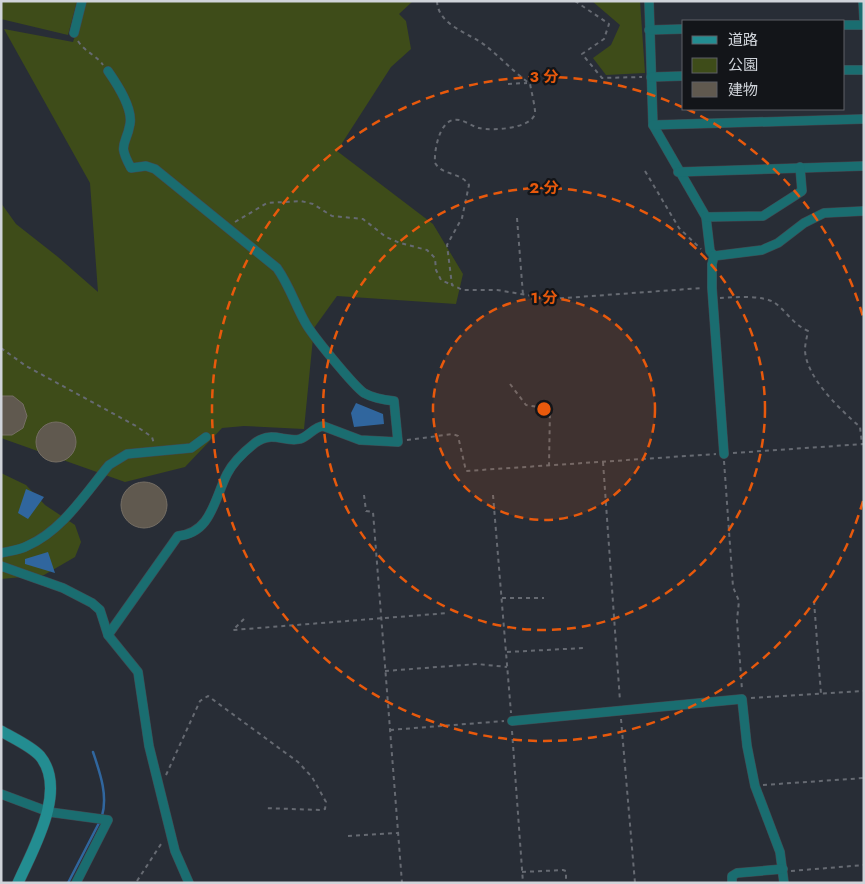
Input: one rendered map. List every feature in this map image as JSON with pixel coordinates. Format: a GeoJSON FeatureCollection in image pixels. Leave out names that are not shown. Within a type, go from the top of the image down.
{"type":"FeatureCollection","features":[{"type":"Feature","properties":{"kind":"street"},"geometry":{"type":"LineString","coordinates":[[74,33],[82,1]]}},
{"type":"Feature","properties":{"kind":"street"},"geometry":{"type":"LineString","coordinates":[[649,1],[647,77],[653,125],[678,172],[706,217],[712,254],[712,288],[724,454]]}},
{"type":"Feature","properties":{"kind":"street"},"geometry":{"type":"LineString","coordinates":[[863,1],[864,19]]}},
{"type":"Feature","properties":{"kind":"street"},"geometry":{"type":"LineString","coordinates":[[845,25],[864,25]]}},
{"type":"Feature","properties":{"kind":"street"},"geometry":{"type":"LineString","coordinates":[[649,30],[682,29]]}},
{"type":"Feature","properties":{"kind":"street"},"geometry":{"type":"LineString","coordinates":[[845,70],[864,70]]}},
{"type":"Feature","properties":{"kind":"street"},"geometry":{"type":"LineString","coordinates":[[108,71],[123,94],[131,123],[123,141],[124,155],[131,168],[146,166],[155,169],[278,268],[290,286],[306,325],[362,391],[376,398],[394,401],[398,442],[360,440],[323,426],[299,439],[272,436],[254,443],[228,472],[204,524],[190,534],[178,536],[108,635]]}},
{"type":"Feature","properties":{"kind":"street"},"geometry":{"type":"LineString","coordinates":[[647,77],[682,76]]}},
{"type":"Feature","properties":{"kind":"street"},"geometry":{"type":"LineString","coordinates":[[653,125],[864,119]]}},
{"type":"Feature","properties":{"kind":"street"},"geometry":{"type":"LineString","coordinates":[[678,172],[864,166]]}},
{"type":"Feature","properties":{"kind":"street"},"geometry":{"type":"LineString","coordinates":[[706,217],[763,216],[802,191],[800,167]]}},
{"type":"Feature","properties":{"kind":"street"},"geometry":{"type":"LineString","coordinates":[[712,254],[762,250],[778,243],[804,223],[824,213],[864,211]]}},
{"type":"Feature","properties":{"kind":"street"},"geometry":{"type":"LineString","coordinates":[[1,553],[26,547],[45,536],[59,524],[109,466],[118,459],[127,454],[191,448],[206,437]]}},
{"type":"Feature","properties":{"kind":"street"},"geometry":{"type":"LineString","coordinates":[[1,566],[64,588],[92,603],[100,610],[108,635],[138,672],[146,731],[175,851],[188,883]]}},
{"type":"Feature","properties":{"kind":"street"},"geometry":{"type":"LineString","coordinates":[[512,721],[621,709],[742,699],[747,746],[755,786],[780,852],[784,883]]}},
{"type":"Feature","properties":{"kind":"street"},"geometry":{"type":"LineString","coordinates":[[1,731],[39,755],[48,768],[49,812],[18,883]]}},
{"type":"Feature","properties":{"kind":"street"},"geometry":{"type":"LineString","coordinates":[[1,794],[49,812],[108,820],[76,883]]}},
{"type":"Feature","properties":{"kind":"street"},"geometry":{"type":"LineString","coordinates":[[732,883],[732,876],[737,873],[783,870]]}},
{"type":"Feature","properties":{"kind":"path"},"geometry":{"type":"LineString","coordinates":[[437,1],[439,12],[450,24],[487,46],[528,83],[536,112],[525,124],[488,129],[453,120],[442,129],[435,154],[435,163],[443,171],[464,178],[469,186],[462,218],[448,245],[452,285]]}},
{"type":"Feature","properties":{"kind":"path"},"geometry":{"type":"LineString","coordinates":[[575,1],[609,24],[604,39],[582,54],[602,78],[647,77]]}},
{"type":"Feature","properties":{"kind":"path"},"geometry":{"type":"LineString","coordinates":[[74,33],[85,51],[95,56],[108,71]]}},
{"type":"Feature","properties":{"kind":"path"},"geometry":{"type":"LineString","coordinates":[[508,84],[528,83]]}},
{"type":"Feature","properties":{"kind":"path"},"geometry":{"type":"LineString","coordinates":[[645,171],[679,228],[702,250],[712,254]]}},
{"type":"Feature","properties":{"kind":"path"},"geometry":{"type":"LineString","coordinates":[[227,228],[267,203],[301,201],[313,204],[332,216],[364,219],[386,237],[427,250],[435,258],[441,280],[463,290],[497,290],[523,296],[563,298],[642,291],[712,288]]}},
{"type":"Feature","properties":{"kind":"path"},"geometry":{"type":"LineString","coordinates":[[517,218],[523,296]]}},
{"type":"Feature","properties":{"kind":"path"},"geometry":{"type":"LineString","coordinates":[[398,442],[454,434],[458,436],[466,471],[863,444],[860,427],[827,396],[812,369],[805,350],[808,331],[794,323],[774,302],[741,296],[713,298]]}},
{"type":"Feature","properties":{"kind":"path"},"geometry":{"type":"LineString","coordinates":[[1,348],[26,366],[136,426],[152,437],[155,451]]}},
{"type":"Feature","properties":{"kind":"path"},"geometry":{"type":"LineString","coordinates":[[510,384],[526,405],[550,409],[549,466]]}},
{"type":"Feature","properties":{"kind":"path"},"geometry":{"type":"LineString","coordinates":[[724,454],[733,587],[739,601],[738,620],[742,699],[864,691]]}},
{"type":"Feature","properties":{"kind":"path"},"geometry":{"type":"LineString","coordinates":[[603,462],[635,883]]}},
{"type":"Feature","properties":{"kind":"path"},"geometry":{"type":"LineString","coordinates":[[364,495],[366,510],[373,512],[402,883]]}},
{"type":"Feature","properties":{"kind":"path"},"geometry":{"type":"LineString","coordinates":[[494,495],[523,883]]}},
{"type":"Feature","properties":{"kind":"path"},"geometry":{"type":"LineString","coordinates":[[502,598],[544,598]]}},
{"type":"Feature","properties":{"kind":"path"},"geometry":{"type":"LineString","coordinates":[[814,601],[821,694]]}},
{"type":"Feature","properties":{"kind":"path"},"geometry":{"type":"LineString","coordinates":[[244,620],[233,630],[448,613]]}},
{"type":"Feature","properties":{"kind":"path"},"geometry":{"type":"LineString","coordinates":[[506,652],[584,648]]}},
{"type":"Feature","properties":{"kind":"path"},"geometry":{"type":"LineString","coordinates":[[385,672],[476,664],[507,667]]}},
{"type":"Feature","properties":{"kind":"path"},"geometry":{"type":"LineString","coordinates":[[159,782],[170,768],[200,701],[208,696],[298,762],[312,777],[326,802],[325,809],[320,810],[264,808]]}},
{"type":"Feature","properties":{"kind":"path"},"geometry":{"type":"LineString","coordinates":[[390,730],[512,721]]}},
{"type":"Feature","properties":{"kind":"path"},"geometry":{"type":"LineString","coordinates":[[755,786],[864,778]]}},
{"type":"Feature","properties":{"kind":"path"},"geometry":{"type":"LineString","coordinates":[[137,881],[155,851],[171,832]]}},
{"type":"Feature","properties":{"kind":"path"},"geometry":{"type":"LineString","coordinates":[[348,836],[398,833]]}},
{"type":"Feature","properties":{"kind":"path"},"geometry":{"type":"LineString","coordinates":[[783,870],[864,865]]}},
{"type":"Feature","properties":{"kind":"path"},"geometry":{"type":"LineString","coordinates":[[522,872],[563,870],[566,871],[566,883]]}},
{"type":"Feature","properties":{"kind":"green space"},"geometry":{"type":"Polygon","coordinates":[[[1,1],[77,1],[68,35],[1,19],[1,1]]]}},
{"type":"Feature","properties":{"kind":"green space"},"geometry":{"type":"Polygon","coordinates":[[[87,1],[413,1],[399,14],[406,21],[411,49],[391,67],[337,151],[433,224],[463,274],[456,304],[337,296],[314,328],[304,429],[244,426],[222,428],[185,467],[125,482],[1,438],[1,203],[16,224],[98,292],[90,183],[4,29],[73,42],[87,1]]]}},
{"type":"Feature","properties":{"kind":"green space"},"geometry":{"type":"Polygon","coordinates":[[[592,1],[640,1],[645,73],[606,75],[593,58],[611,45],[620,25],[592,1]]]}},
{"type":"Feature","properties":{"kind":"green space"},"geometry":{"type":"Polygon","coordinates":[[[1,473],[26,485],[45,505],[75,525],[81,542],[75,557],[44,575],[1,579],[1,473]]]}},
{"type":"Feature","properties":{"kind":"water"},"geometry":{"type":"Polygon","coordinates":[[[356,403],[383,414],[384,424],[354,427],[351,413],[356,403]]]}},
{"type":"Feature","properties":{"kind":"water"},"geometry":{"type":"Polygon","coordinates":[[[26,489],[44,497],[28,519],[18,513],[26,489]]]}},
{"type":"Feature","properties":{"kind":"water"},"geometry":{"type":"Polygon","coordinates":[[[48,552],[55,573],[25,564],[25,559],[48,552]]]}},
{"type":"Feature","properties":{"kind":"building"},"geometry":{"type":"Polygon","coordinates":[[[1,396],[13,396],[23,404],[27,416],[23,428],[12,435],[1,435],[1,396]]]}},
{"type":"Feature","properties":{"kind":"building"},"geometry":{"type":"Polygon","coordinates":[[[60,422],[67,425],[73,431],[76,442],[75,450],[67,459],[60,462],[52,462],[45,459],[37,450],[36,438],[39,431],[48,423],[60,422]]]}},
{"type":"Feature","properties":{"kind":"building"},"geometry":{"type":"Polygon","coordinates":[[[144,482],[157,486],[163,492],[167,505],[163,518],[157,524],[144,528],[131,524],[125,518],[121,505],[125,492],[131,486],[144,482]]]}},
{"type":"Feature","properties":{"kind":"waterway"},"geometry":{"type":"LineString","coordinates":[[93,752],[104,792],[102,816]]}},
{"type":"Feature","properties":{"kind":"waterway"},"geometry":{"type":"LineString","coordinates":[[68,883],[100,821]]}}]}
